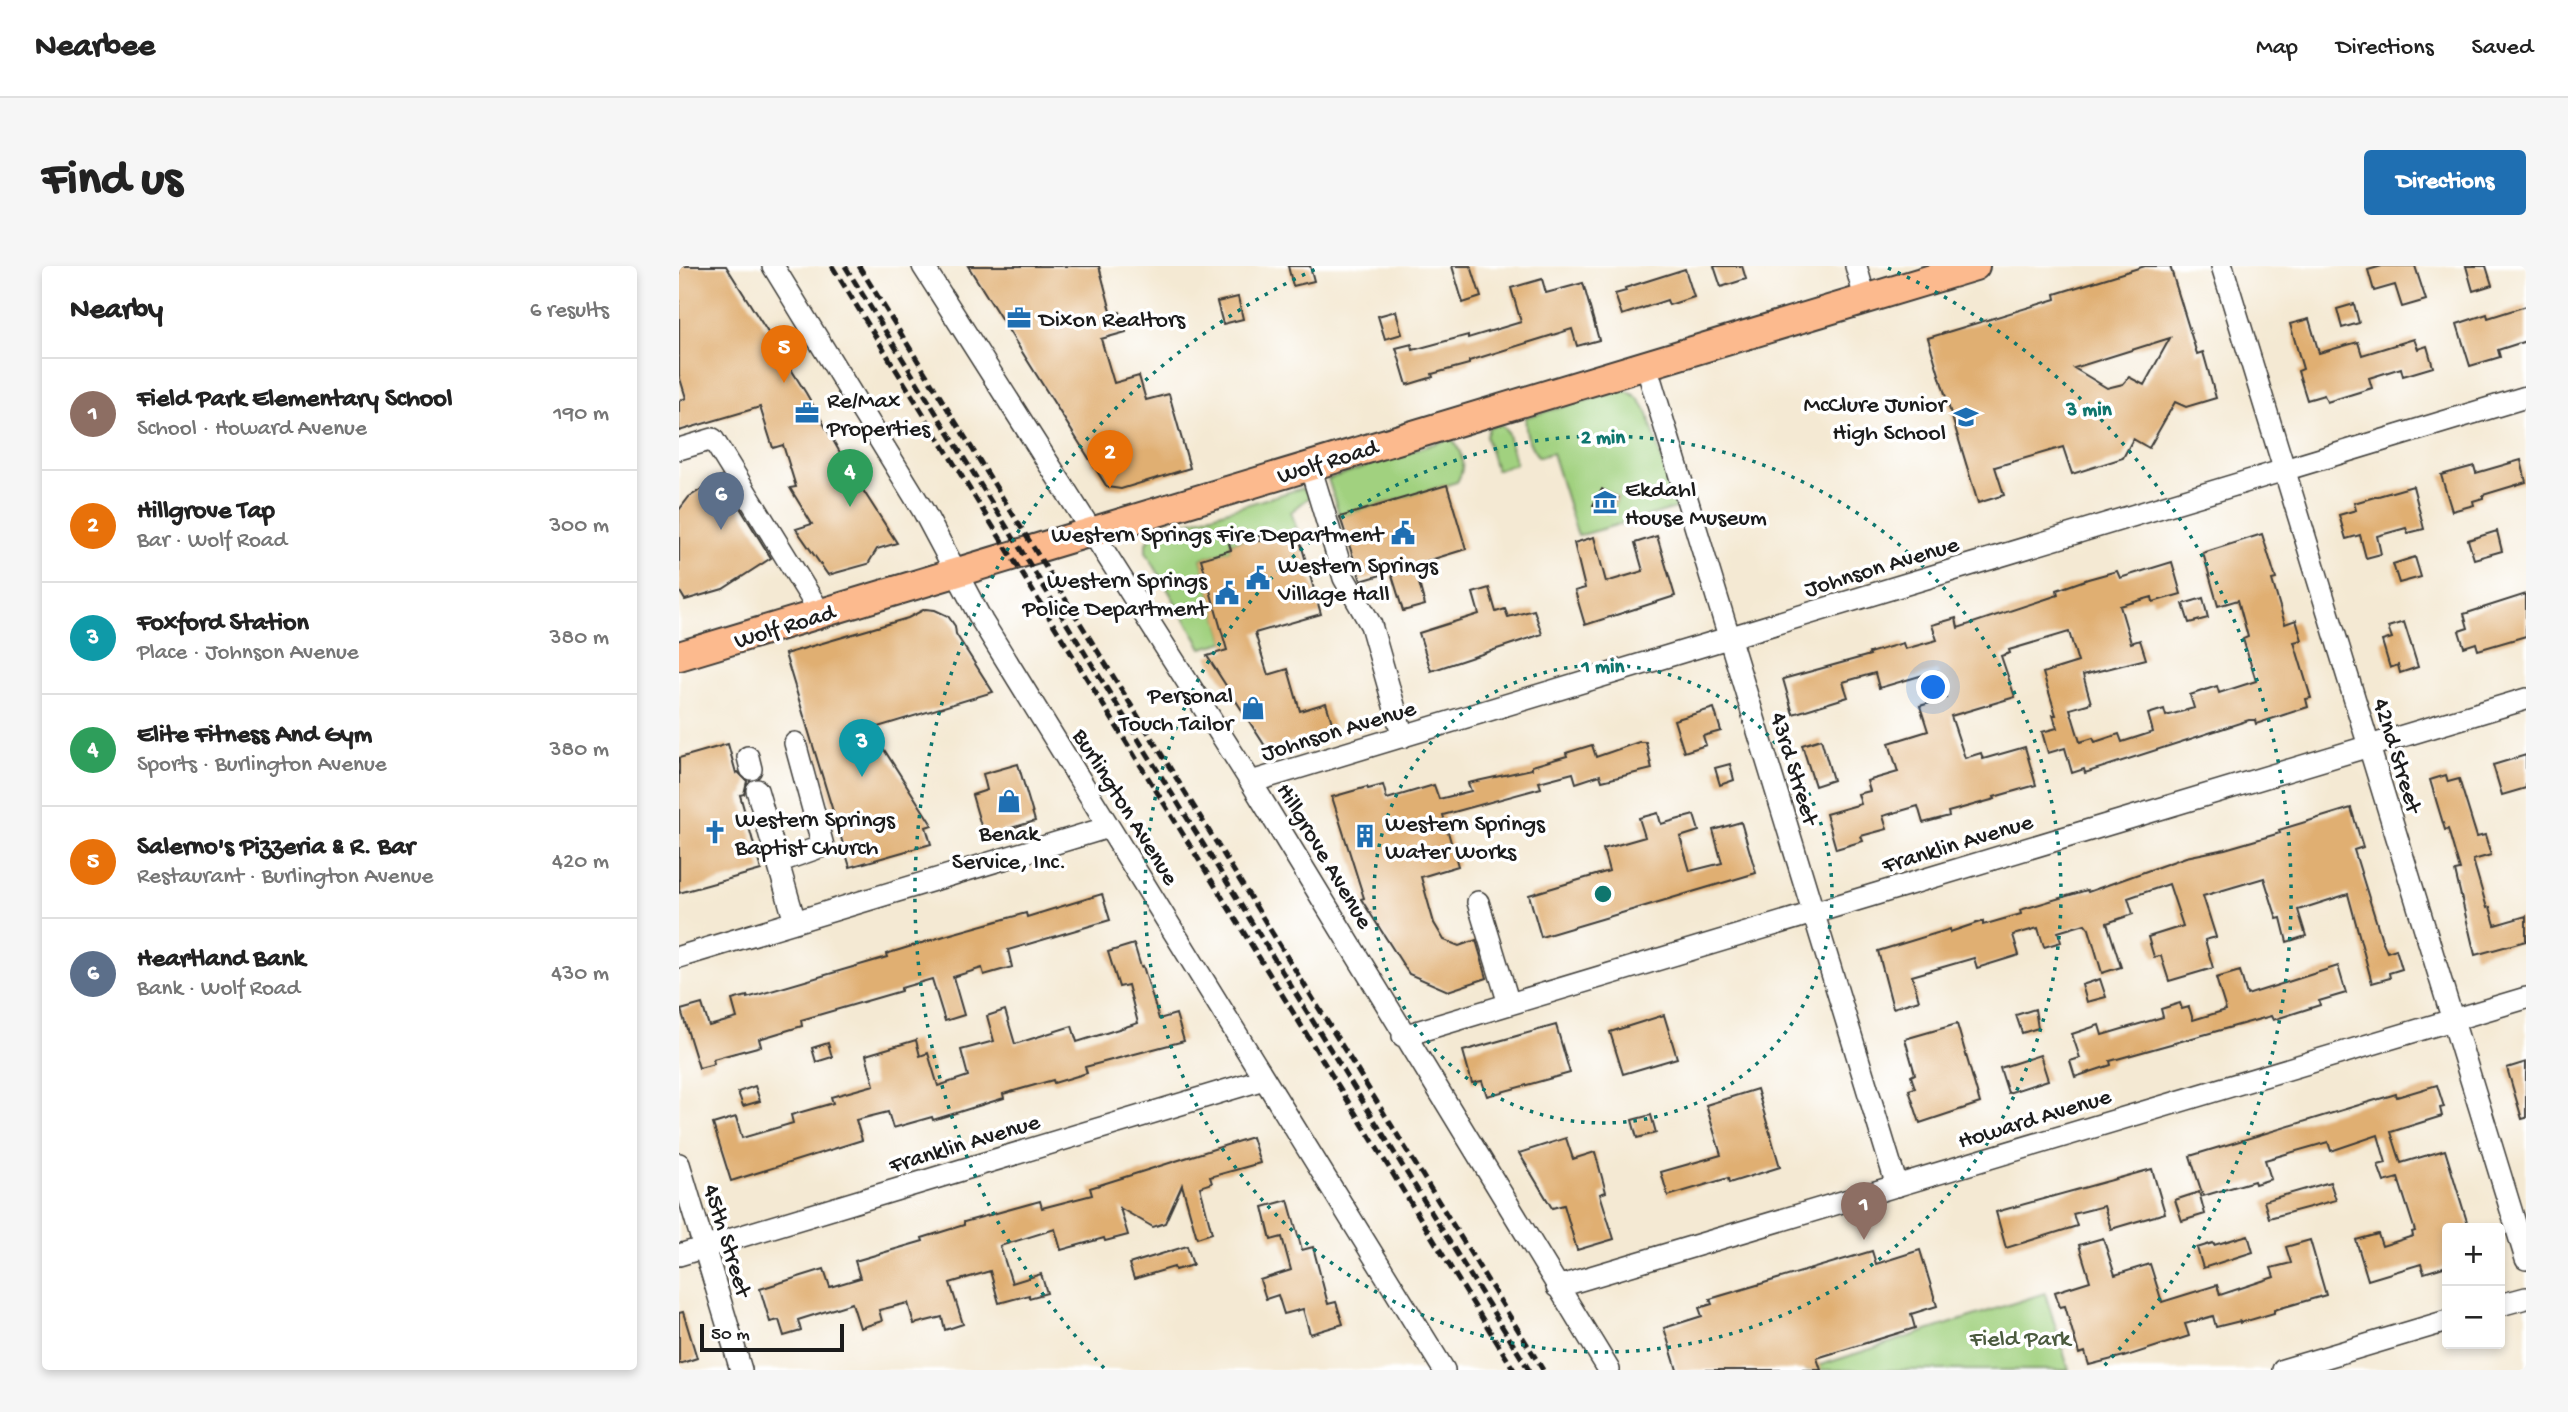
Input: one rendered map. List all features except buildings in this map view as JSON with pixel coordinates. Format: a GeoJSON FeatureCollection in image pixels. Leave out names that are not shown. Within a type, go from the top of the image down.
{"type":"FeatureCollection","features":[{"type":"Feature","properties":{"kind":"main road","name":"Wolf Road"},"geometry":{"type":"LineString","coordinates":[[679,656],[1975,266]]}},
{"type":"Feature","properties":{"kind":"street","name":"Burlington Avenue"},"geometry":{"type":"LineString","coordinates":[[773,266],[924,512],[982,621],[1444,1370]]}},
{"type":"Feature","properties":{"kind":"street","name":"Hillgrove Avenue"},"geometry":{"type":"LineString","coordinates":[[923,266],[1251,782],[1403,1036],[1609,1370]]}},
{"type":"Feature","properties":{"kind":"street"},"geometry":{"type":"LineString","coordinates":[[1856,266],[1865,298]]}},
{"type":"Feature","properties":{"kind":"street","name":"42nd Street"},"geometry":{"type":"LineString","coordinates":[[2222,266],[2526,1259]]}},
{"type":"Feature","properties":{"kind":"street","name":"43rd Street"},"geometry":{"type":"LineString","coordinates":[[1646,365],[1897,1186]]}},
{"type":"Feature","properties":{"kind":"street","name":"Johnson Avenue"},"geometry":{"type":"LineString","coordinates":[[1251,782],[2526,397]]}},
{"type":"Feature","properties":{"kind":"street"},"geometry":{"type":"LineString","coordinates":[[679,449],[713,439],[821,614]]}},
{"type":"Feature","properties":{"kind":"street"},"geometry":{"type":"LineString","coordinates":[[1310,466],[1344,578],[1371,625],[1403,737]]}},
{"type":"Feature","properties":{"kind":"street","name":"Franklin Avenue"},"geometry":{"type":"LineString","coordinates":[[1403,1036],[2526,699]]}},
{"type":"Feature","properties":{"kind":"street"},"geometry":{"type":"LineString","coordinates":[[778,862],[823,846],[795,743]]}},
{"type":"Feature","properties":{"kind":"street"},"geometry":{"type":"LineString","coordinates":[[757,790],[795,922]]}},
{"type":"Feature","properties":{"kind":"street"},"geometry":{"type":"LineString","coordinates":[[679,957],[1109,827]]}},
{"type":"Feature","properties":{"kind":"street"},"geometry":{"type":"LineString","coordinates":[[1478,902],[1509,1004]]}},
{"type":"Feature","properties":{"kind":"street","name":"Howard Avenue"},"geometry":{"type":"LineString","coordinates":[[1557,1287],[2526,998]]}},
{"type":"Feature","properties":{"kind":"street","name":"Franklin Avenue"},"geometry":{"type":"LineString","coordinates":[[679,1255],[1264,1079]]}},
{"type":"Feature","properties":{"kind":"street","name":"45th Street"},"geometry":{"type":"LineString","coordinates":[[679,1164],[741,1370]]}},
{"type":"Feature","properties":{"kind":"street"},"geometry":{"type":"LineString","coordinates":[[2505,1304],[2526,1298]]}},
{"type":"Feature","properties":{"kind":"street"},"geometry":{"type":"LineString","coordinates":[[2283,1370],[2442,1322]]}},
{"type":"Feature","properties":{"kind":"green space"},"geometry":{"type":"Polygon","coordinates":[[[1623,390],[1632,394],[1648,414],[1676,508],[1578,536],[1552,453],[1539,457],[1535,453],[1528,438],[1526,417],[1623,390]],[[1601,489],[1593,505],[1609,514],[1618,498],[1601,489]]]}},
{"type":"Feature","properties":{"kind":"green space"},"geometry":{"type":"Polygon","coordinates":[[[1499,424],[1507,431],[1516,464],[1496,470],[1486,437],[1489,427],[1499,424]]]}},
{"type":"Feature","properties":{"kind":"green space"},"geometry":{"type":"Polygon","coordinates":[[[1451,438],[1462,460],[1462,471],[1457,482],[1340,517],[1328,479],[1451,438]]]}},
{"type":"Feature","properties":{"kind":"green space"},"geometry":{"type":"Polygon","coordinates":[[[1302,488],[1311,496],[1291,512],[1297,530],[1260,541],[1258,535],[1230,543],[1231,550],[1201,559],[1225,642],[1202,648],[1146,552],[1146,543],[1156,532],[1302,488]]]}},
{"type":"Feature","properties":{"kind":"green space","name":"Field Park"},"geometry":{"type":"Polygon","coordinates":[[[2045,1293],[2069,1370],[1805,1370],[2045,1293]]]}},
{"type":"Feature","properties":{"kind":"railway"},"geometry":{"type":"LineString","coordinates":[[832,266],[1514,1370]]}},
{"type":"Feature","properties":{"kind":"railway"},"geometry":{"type":"LineString","coordinates":[[845,266],[1529,1370]]}},
{"type":"Feature","properties":{"kind":"railway"},"geometry":{"type":"LineString","coordinates":[[859,266],[1543,1370]]}},
{"type":"Feature","properties":{"kind":"place","name":"Dixon Realtors"},"geometry":{"type":"Point","coordinates":[1019,318]}},
{"type":"Feature","properties":{"kind":"place","name":"Salerno's Pizzeria & R. Bar"},"geometry":{"type":"Point","coordinates":[784,383]}},
{"type":"Feature","properties":{"kind":"place","name":"Re/Max Properties"},"geometry":{"type":"Point","coordinates":[807,413]}},
{"type":"Feature","properties":{"kind":"place","name":"McClure Junior High School"},"geometry":{"type":"Point","coordinates":[1966,417]}},
{"type":"Feature","properties":{"kind":"place","name":"Hillgrove Tap"},"geometry":{"type":"Point","coordinates":[1110,488]}},
{"type":"Feature","properties":{"kind":"place","name":"Ekdahl House Museum"},"geometry":{"type":"Point","coordinates":[1605,502]}},
{"type":"Feature","properties":{"kind":"place","name":"Elite Fitness And Gym"},"geometry":{"type":"Point","coordinates":[850,507]}},
{"type":"Feature","properties":{"kind":"place","name":"Heartland Bank"},"geometry":{"type":"Point","coordinates":[721,530]}},
{"type":"Feature","properties":{"kind":"place","name":"Western Springs Fire Department"},"geometry":{"type":"Point","coordinates":[1403,533]}},
{"type":"Feature","properties":{"kind":"place","name":"Western Springs Village Hall"},"geometry":{"type":"Point","coordinates":[1258,578]}},
{"type":"Feature","properties":{"kind":"place","name":"Western Springs Police Department"},"geometry":{"type":"Point","coordinates":[1227,593]}},
{"type":"Feature","properties":{"kind":"place","name":"Personal Touch Tailor"},"geometry":{"type":"Point","coordinates":[1253,708]}},
{"type":"Feature","properties":{"kind":"place","name":"Foxford Station"},"geometry":{"type":"Point","coordinates":[862,777]}},
{"type":"Feature","properties":{"kind":"place","name":"Benak Service, Inc."},"geometry":{"type":"Point","coordinates":[1009,801]}},
{"type":"Feature","properties":{"kind":"place","name":"Western Springs Baptist Church"},"geometry":{"type":"Point","coordinates":[715,832]}},
{"type":"Feature","properties":{"kind":"place","name":"Western Springs Water Works"},"geometry":{"type":"Point","coordinates":[1365,836]}},
{"type":"Feature","properties":{"kind":"place","name":"Field Park Elementary School"},"geometry":{"type":"Point","coordinates":[1864,1240]}}]}
